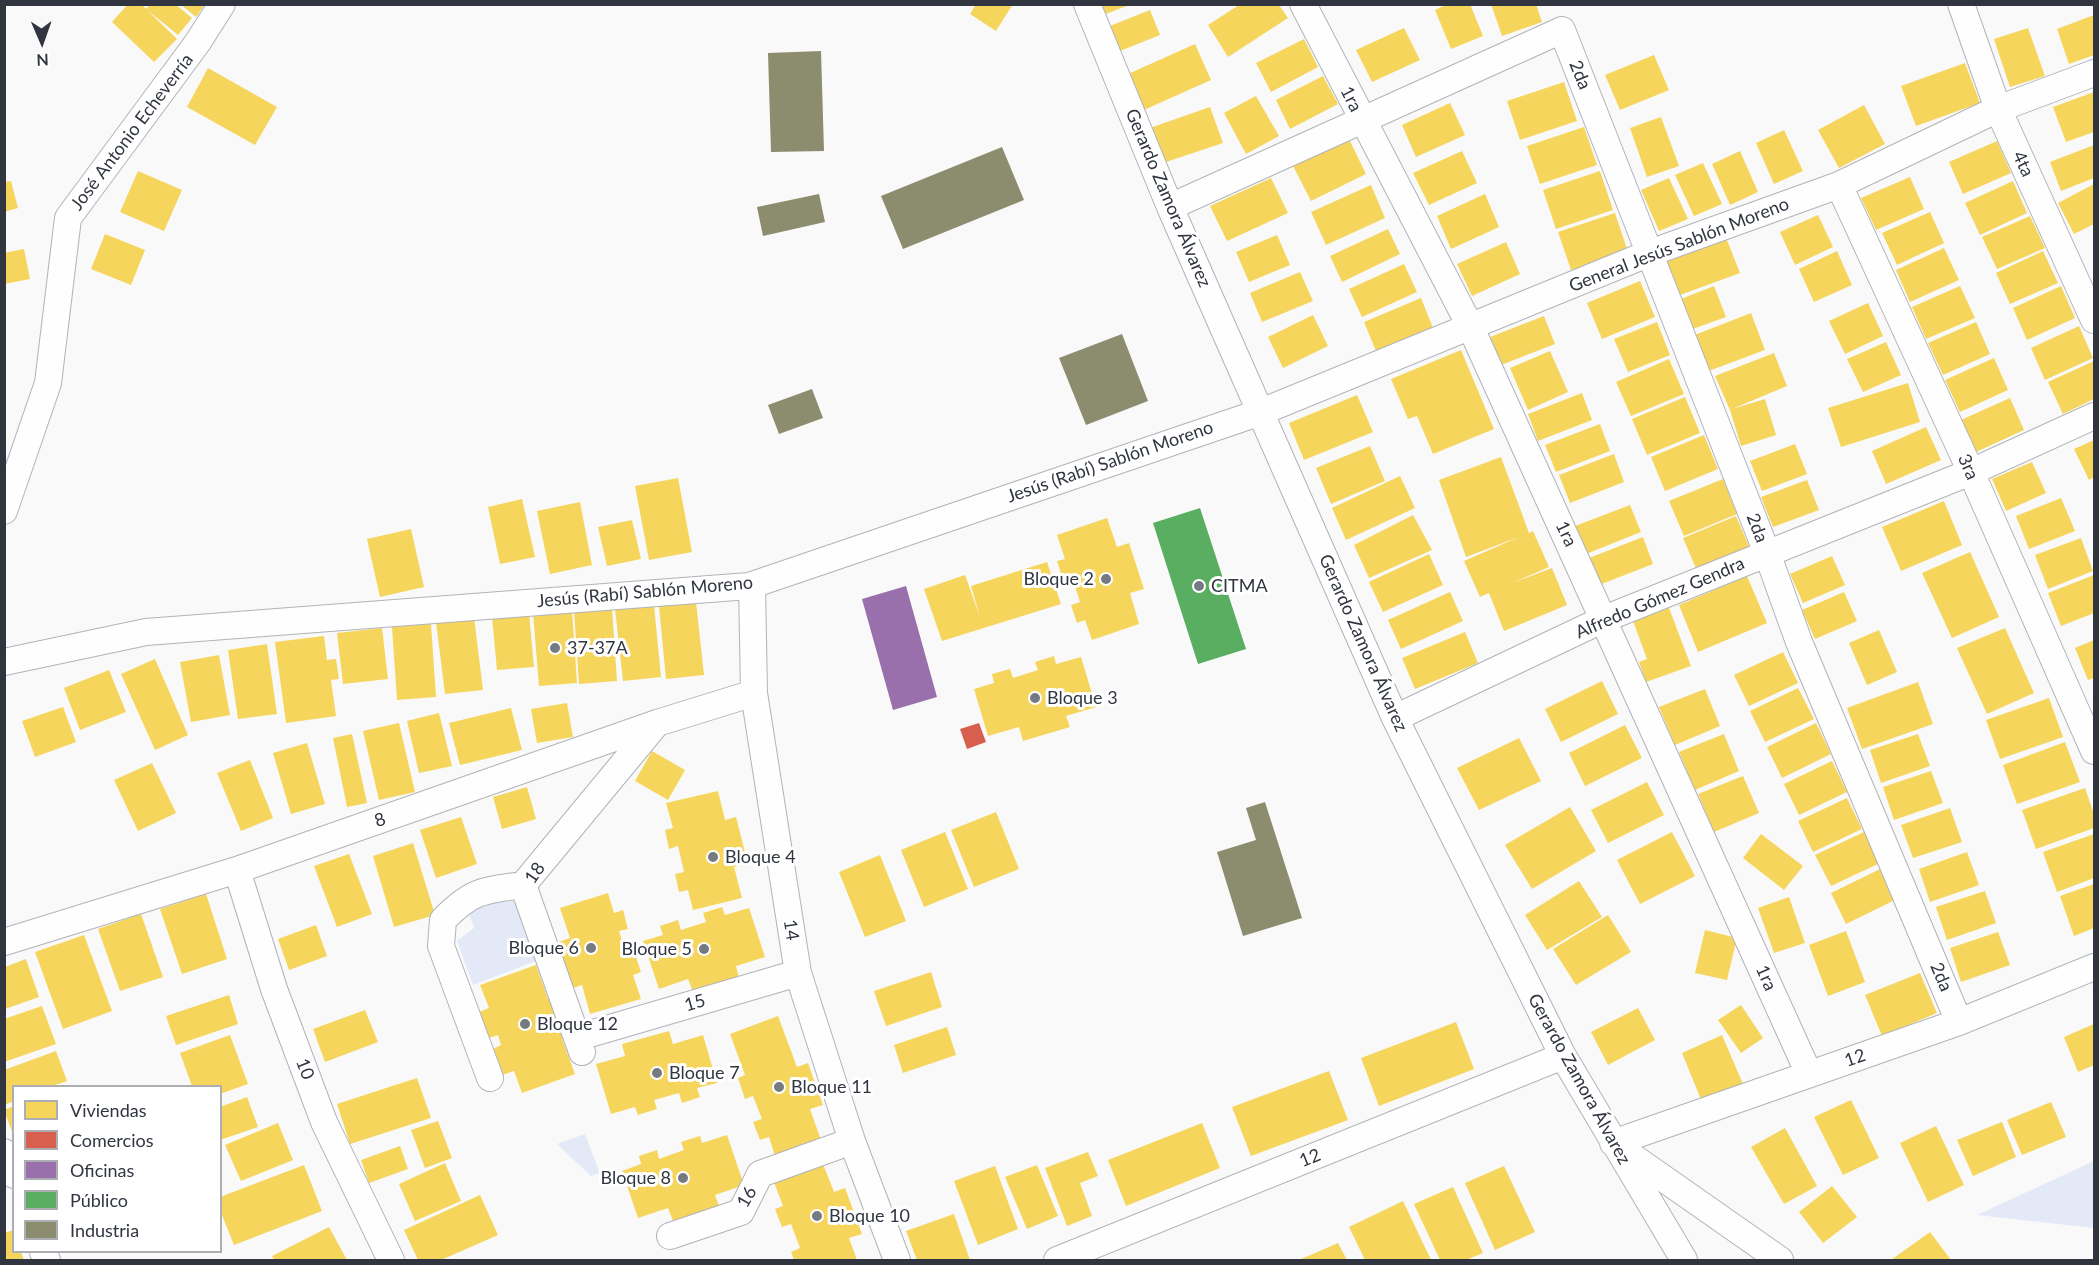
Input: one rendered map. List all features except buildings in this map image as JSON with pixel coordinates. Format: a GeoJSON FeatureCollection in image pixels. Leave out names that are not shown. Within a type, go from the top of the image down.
{"type":"FeatureCollection","features":[{"type":"Feature","properties":{"kind":"street","name":"José Antonio Echeverría"},"geometry":{"type":"LineString","coordinates":[[4,511],[48,383],[68,218],[198,42],[222,4]]}},
{"type":"Feature","properties":{"kind":"street","name":"Gerardo Zamora Álvarez"},"geometry":{"type":"LineString","coordinates":[[1087,4],[1170,207],[1395,718],[1563,1056],[1684,1260]]}},
{"type":"Feature","properties":{"kind":"street","name":"1ra"},"geometry":{"type":"LineString","coordinates":[[1303,4],[1471,328],[1809,1074]]}},
{"type":"Feature","properties":{"kind":"street","name":"4ta"},"geometry":{"type":"LineString","coordinates":[[1961,4],[1998,109],[2094,320]]}},
{"type":"Feature","properties":{"kind":"street","name":"2da"},"geometry":{"type":"LineString","coordinates":[[1363,122],[1562,30],[1767,553],[1799,642],[1959,1022]]}},
{"type":"Feature","properties":{"kind":"street","name":"General Jesús Sablón Moreno"},"geometry":{"type":"LineString","coordinates":[[1262,412],[1650,253],[1839,185],[1998,109],[2094,73]]}},
{"type":"Feature","properties":{"kind":"street"},"geometry":{"type":"LineString","coordinates":[[1170,207],[1363,122]]}},
{"type":"Feature","properties":{"kind":"street","name":"3ra"},"geometry":{"type":"LineString","coordinates":[[1839,185],[1971,472],[2094,751]]}},
{"type":"Feature","properties":{"kind":"street","name":"Jesús (Rabí) Sablón Moreno"},"geometry":{"type":"LineString","coordinates":[[4,662],[146,632],[752,585],[1262,412]]}},
{"type":"Feature","properties":{"kind":"street","name":"Alfredo Gómez Gendra"},"geometry":{"type":"LineString","coordinates":[[1395,718],[1604,619],[1971,472],[2094,416]]}},
{"type":"Feature","properties":{"kind":"street","name":"14"},"geometry":{"type":"LineString","coordinates":[[752,585],[754,693],[798,973],[852,1141],[897,1260]]}},
{"type":"Feature","properties":{"kind":"street","name":"8"},"geometry":{"type":"LineString","coordinates":[[4,942],[237,870],[657,723],[754,693]]}},
{"type":"Feature","properties":{"kind":"street","name":"18"},"geometry":{"type":"LineString","coordinates":[[587,1043],[523,885],[657,723]]}},
{"type":"Feature","properties":{"kind":"street","name":"10"},"geometry":{"type":"LineString","coordinates":[[237,870],[274,989],[324,1122],[391,1260]]}},
{"type":"Feature","properties":{"kind":"street"},"geometry":{"type":"LineString","coordinates":[[490,1078],[441,946],[443,920],[460,903],[484,890],[523,885]]}},
{"type":"Feature","properties":{"kind":"street","name":"12"},"geometry":{"type":"LineString","coordinates":[[1613,1143],[1959,1022],[2094,967]]}},
{"type":"Feature","properties":{"kind":"street","name":"15"},"geometry":{"type":"LineString","coordinates":[[587,1043],[798,973]]}},
{"type":"Feature","properties":{"kind":"street","name":"12"},"geometry":{"type":"LineString","coordinates":[[1057,1260],[1563,1056]]}},
{"type":"Feature","properties":{"kind":"street","name":"16"},"geometry":{"type":"LineString","coordinates":[[670,1236],[741,1212],[760,1174],[852,1141]]}},
{"type":"Feature","properties":{"kind":"street"},"geometry":{"type":"LineString","coordinates":[[1613,1143],[1780,1260]]}},
{"type":"Feature","properties":{"kind":"street"},"geometry":{"type":"LineString","coordinates":[[4,1152],[12,1170]]}},
{"type":"Feature","properties":{"kind":"shaded area"},"geometry":{"type":"Polygon","coordinates":[[[514,894],[536,961],[473,985],[457,941],[474,928],[467,909],[514,894]]]}},
{"type":"Feature","properties":{"kind":"shaded area"},"geometry":{"type":"Polygon","coordinates":[[[585,1134],[600,1173],[591,1176],[557,1144],[585,1134]]]}},
{"type":"Feature","properties":{"kind":"shaded area"},"geometry":{"type":"Polygon","coordinates":[[[2094,1161],[2094,1228],[1977,1215],[2094,1161]]]}},
{"type":"Feature","properties":{"kind":"place","name":"Bloque 2"},"geometry":{"type":"Point","coordinates":[1106,579]}},
{"type":"Feature","properties":{"kind":"place","name":"CITMA"},"geometry":{"type":"Point","coordinates":[1199,586]}},
{"type":"Feature","properties":{"kind":"place","name":"37-37A"},"geometry":{"type":"Point","coordinates":[555,648]}},
{"type":"Feature","properties":{"kind":"place","name":"Bloque 3"},"geometry":{"type":"Point","coordinates":[1035,698]}},
{"type":"Feature","properties":{"kind":"place","name":"Bloque 4"},"geometry":{"type":"Point","coordinates":[713,857]}},
{"type":"Feature","properties":{"kind":"place","name":"Bloque 6"},"geometry":{"type":"Point","coordinates":[591,948]}},
{"type":"Feature","properties":{"kind":"place","name":"Bloque 5"},"geometry":{"type":"Point","coordinates":[704,949]}},
{"type":"Feature","properties":{"kind":"place","name":"Bloque 12"},"geometry":{"type":"Point","coordinates":[525,1024]}},
{"type":"Feature","properties":{"kind":"place","name":"Bloque 7"},"geometry":{"type":"Point","coordinates":[657,1073]}},
{"type":"Feature","properties":{"kind":"place","name":"Bloque 11"},"geometry":{"type":"Point","coordinates":[779,1087]}},
{"type":"Feature","properties":{"kind":"place","name":"Bloque 8"},"geometry":{"type":"Point","coordinates":[683,1178]}},
{"type":"Feature","properties":{"kind":"place","name":"Bloque 10"},"geometry":{"type":"Point","coordinates":[817,1216]}}]}
